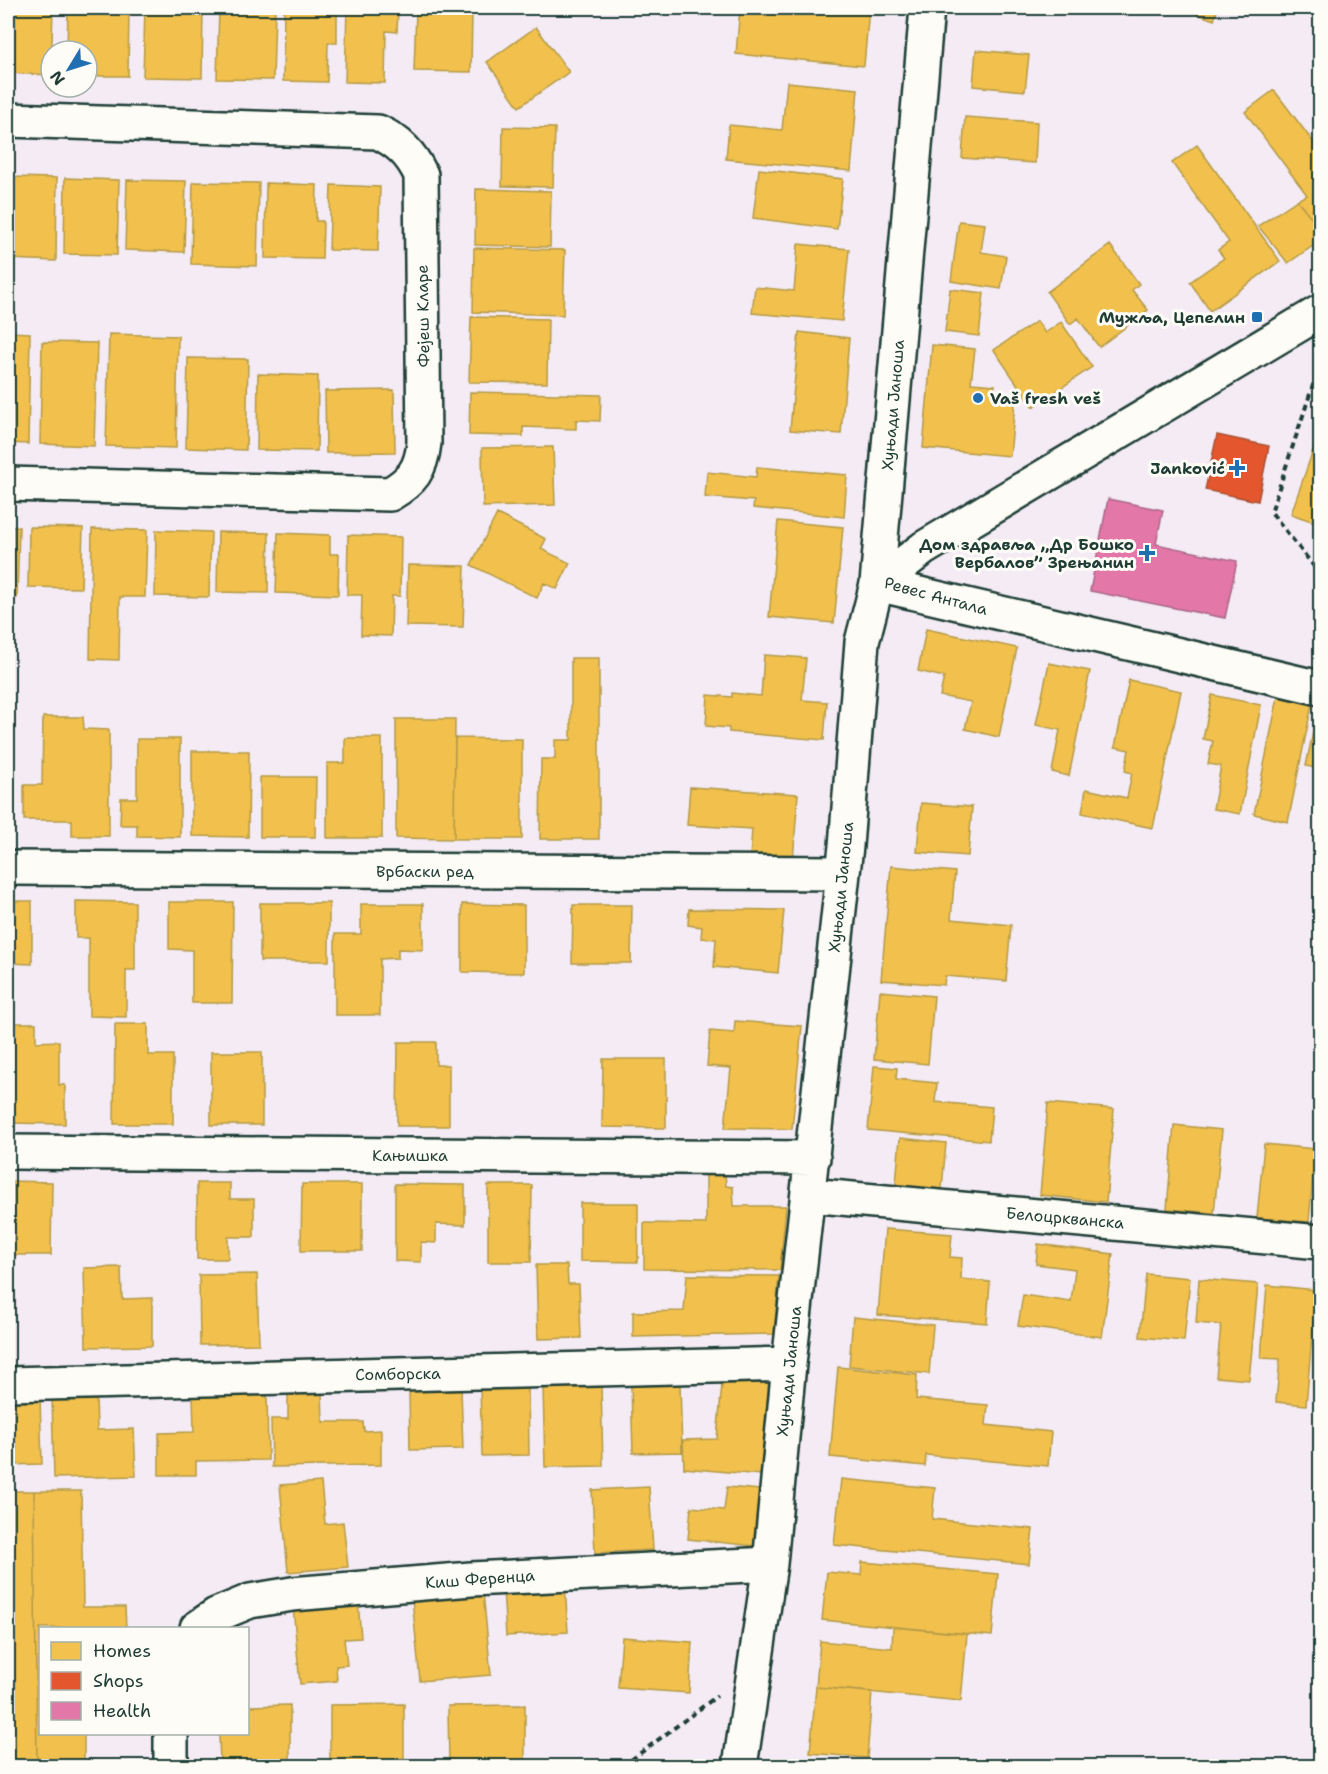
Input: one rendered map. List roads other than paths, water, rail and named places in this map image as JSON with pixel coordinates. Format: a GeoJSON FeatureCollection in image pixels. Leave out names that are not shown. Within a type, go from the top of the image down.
{"type":"FeatureCollection","features":[{"type":"Feature","properties":{"kind":"street","name":"Хуњади Јаноша"},"geometry":{"type":"LineString","coordinates":[[740,1767],[770,1564],[789,1364],[843,873],[862,642],[877,584],[927,8]]}},
{"type":"Feature","properties":{"kind":"street","name":"Фејеш Кларе"},"geometry":{"type":"LineString","coordinates":[[8,120],[378,132],[401,145],[415,162],[421,175],[424,443],[423,459],[416,476],[390,494],[8,484]]}},
{"type":"Feature","properties":{"kind":"street","name":"Ревес Антала"},"geometry":{"type":"LineString","coordinates":[[877,584],[924,548],[1320,312]]}},
{"type":"Feature","properties":{"kind":"street","name":"Ревес Антала"},"geometry":{"type":"LineString","coordinates":[[877,584],[1320,688]]}},
{"type":"Feature","properties":{"kind":"street","name":"Врбаски ред"},"geometry":{"type":"LineString","coordinates":[[8,868],[843,873]]}},
{"type":"Feature","properties":{"kind":"street","name":"Кањишка"},"geometry":{"type":"LineString","coordinates":[[8,1152],[813,1158]]}},
{"type":"Feature","properties":{"kind":"street","name":"Белоцркванска"},"geometry":{"type":"LineString","coordinates":[[809,1195],[1320,1242]]}},
{"type":"Feature","properties":{"kind":"street","name":"Сомборска"},"geometry":{"type":"LineString","coordinates":[[8,1384],[789,1364]]}},
{"type":"Feature","properties":{"kind":"street","name":"Киш Ференца"},"geometry":{"type":"LineString","coordinates":[[200,1627],[216,1615],[250,1601],[292,1594],[471,1579],[770,1564]]}},
{"type":"Feature","properties":{"kind":"street"},"geometry":{"type":"LineString","coordinates":[[171,1735],[171,1767]]}},
{"type":"Feature","properties":{"kind":"place","name":"Мужља, Цепелин"},"geometry":{"type":"Point","coordinates":[1257,317]}},
{"type":"Feature","properties":{"kind":"place","name":"Vaš fresh veš"},"geometry":{"type":"Point","coordinates":[978,398]}},
{"type":"Feature","properties":{"kind":"place","name":"Janković"},"geometry":{"type":"Point","coordinates":[1237,468]}},
{"type":"Feature","properties":{"kind":"place","name":"Дом здравља „Др Бошко Вербалов” Зрењанин"},"geometry":{"type":"Point","coordinates":[1147,553]}}]}
